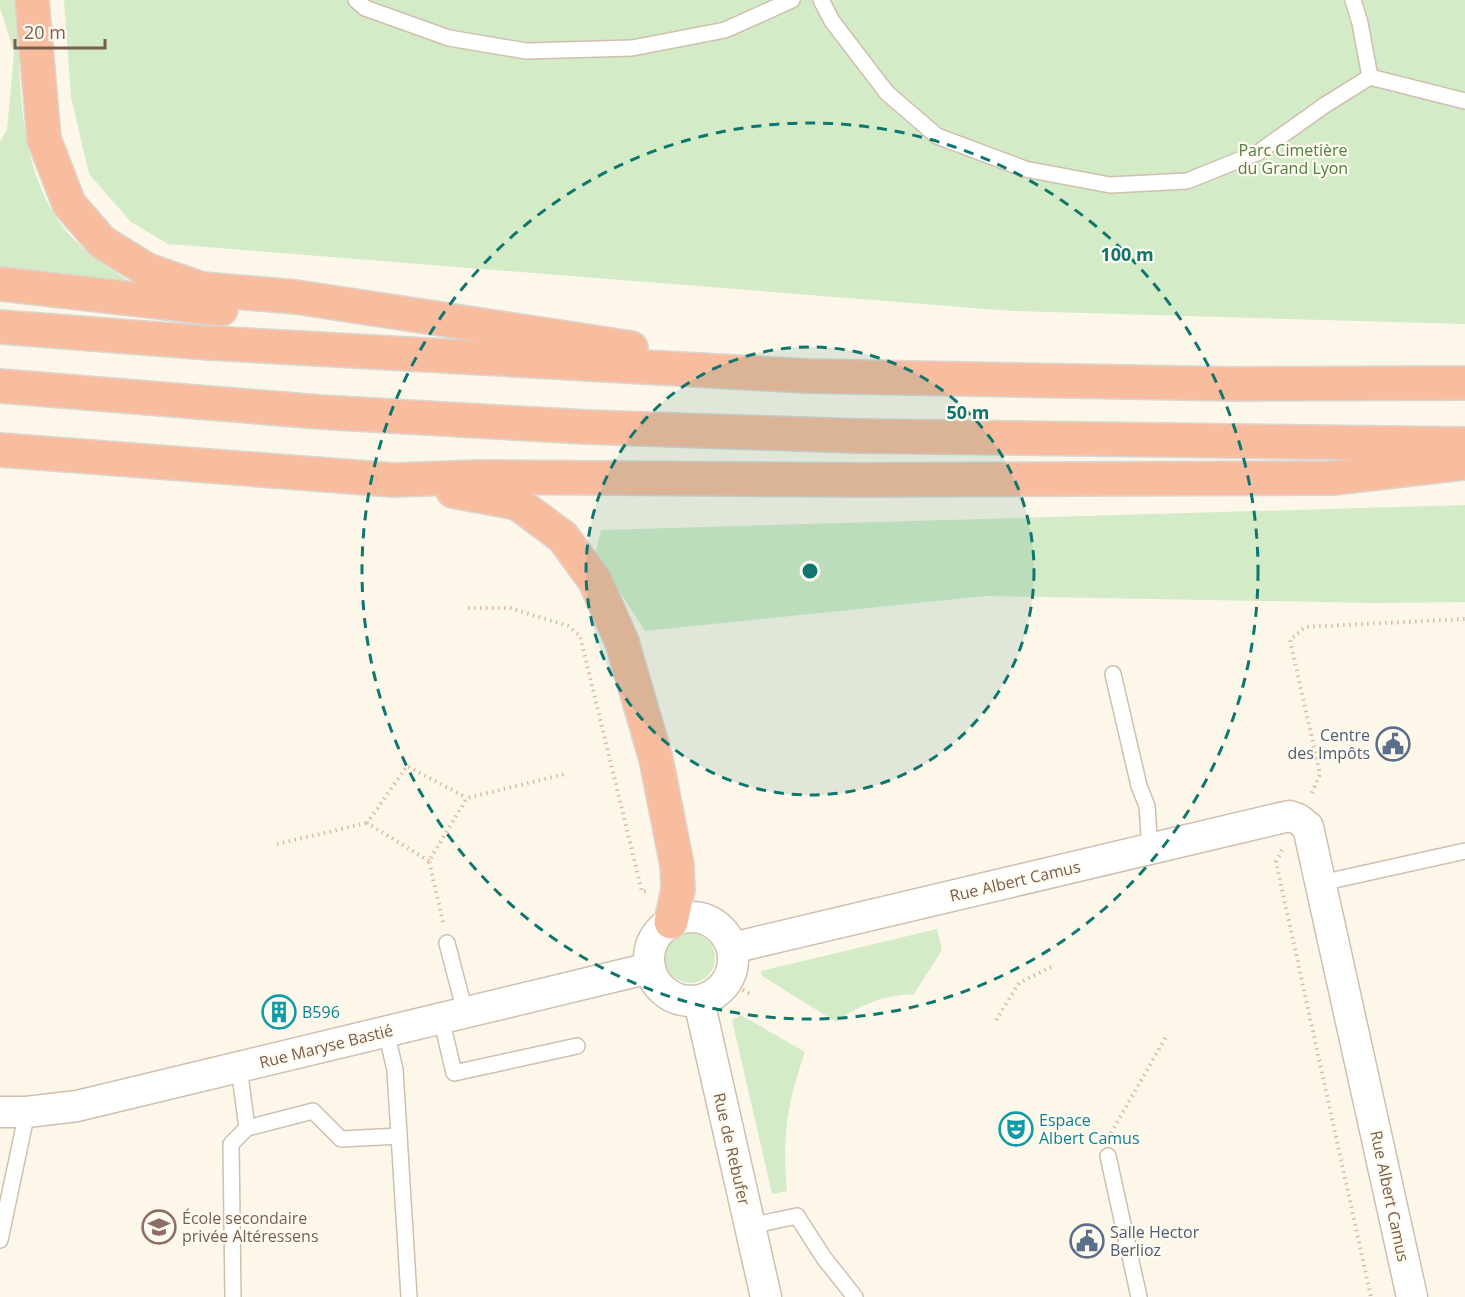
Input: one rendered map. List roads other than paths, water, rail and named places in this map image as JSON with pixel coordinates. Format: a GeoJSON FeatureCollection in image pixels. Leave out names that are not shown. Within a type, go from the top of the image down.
{"type":"FeatureCollection","features":[{"type":"Feature","properties":{"kind":"highway"},"geometry":{"type":"LineString","coordinates":[[32,0],[44,139],[69,204],[102,242],[147,270],[202,289],[296,297],[807,376]]}},
{"type":"Feature","properties":{"kind":"highway"},"geometry":{"type":"LineString","coordinates":[[0,284],[195,307],[347,320],[454,320]]}},
{"type":"Feature","properties":{"kind":"highway"},"geometry":{"type":"LineString","coordinates":[[0,327],[222,344],[807,376],[1235,384],[1465,383]]}},
{"type":"Feature","properties":{"kind":"highway"},"geometry":{"type":"LineString","coordinates":[[0,386],[320,412],[586,427],[858,436],[1465,444]]}},
{"type":"Feature","properties":{"kind":"highway"},"geometry":{"type":"LineString","coordinates":[[0,450],[393,480],[517,503],[563,537],[595,581],[622,642],[656,759],[677,865],[678,890],[671,922]]}},
{"type":"Feature","properties":{"kind":"highway"},"geometry":{"type":"LineString","coordinates":[[393,480],[481,477],[863,480],[1333,478],[1465,463]]}},
{"type":"Feature","properties":{"kind":"street","name":"Rue Albert Camus"},"geometry":{"type":"LineString","coordinates":[[732,948],[1288,816],[1298,819],[1308,827],[1412,1297]]}},
{"type":"Feature","properties":{"kind":"street"},"geometry":{"type":"LineString","coordinates":[[689,918],[708,920],[722,932],[732,948],[731,971],[739,988],[699,1001],[685,1001],[668,994],[654,980],[650,968],[649,954],[653,941],[660,930],[671,922],[689,918]]}},
{"type":"Feature","properties":{"kind":"street","name":"Rue Maryse Bastié"},"geometry":{"type":"LineString","coordinates":[[14,1112],[77,1106],[650,968]]}},
{"type":"Feature","properties":{"kind":"street","name":"Rue de Rebufer"},"geometry":{"type":"LineString","coordinates":[[699,1001],[766,1297]]}},
{"type":"Feature","properties":{"kind":"lane"},"geometry":{"type":"LineString","coordinates":[[356,0],[365,8],[449,38],[526,51],[632,48],[725,30],[792,0]]}},
{"type":"Feature","properties":{"kind":"lane"},"geometry":{"type":"LineString","coordinates":[[820,0],[832,21],[887,93],[937,136],[1025,169],[1110,185],[1187,182],[1259,152],[1325,105],[1370,77],[1465,101]]}},
{"type":"Feature","properties":{"kind":"lane"},"geometry":{"type":"LineString","coordinates":[[1353,0],[1360,23],[1370,77]]}},
{"type":"Feature","properties":{"kind":"lane"},"geometry":{"type":"LineString","coordinates":[[1113,674],[1139,786],[1147,806],[1150,849]]}},
{"type":"Feature","properties":{"kind":"lane"},"geometry":{"type":"LineString","coordinates":[[1321,883],[1465,851]]}},
{"type":"Feature","properties":{"kind":"lane"},"geometry":{"type":"LineString","coordinates":[[447,943],[453,1015],[454,1073],[576,1046]]}},
{"type":"Feature","properties":{"kind":"lane"},"geometry":{"type":"LineString","coordinates":[[386,1031],[395,1070],[409,1297]]}},
{"type":"Feature","properties":{"kind":"lane"},"geometry":{"type":"LineString","coordinates":[[239,1067],[247,1128]]}},
{"type":"Feature","properties":{"kind":"lane"},"geometry":{"type":"LineString","coordinates":[[233,1297],[231,1144],[247,1128],[313,1111],[341,1139],[399,1136]]}},
{"type":"Feature","properties":{"kind":"lane"},"geometry":{"type":"LineString","coordinates":[[0,1240],[14,1112]]}},
{"type":"Feature","properties":{"kind":"lane"},"geometry":{"type":"LineString","coordinates":[[1108,1156],[1139,1297]]}},
{"type":"Feature","properties":{"kind":"lane"},"geometry":{"type":"LineString","coordinates":[[750,1226],[797,1216],[824,1258],[855,1297]]}},
{"type":"Feature","properties":{"kind":"place","name":"Centre des Impôts"},"geometry":{"type":"Point","coordinates":[1393,744]}},
{"type":"Feature","properties":{"kind":"place","name":"B596"},"geometry":{"type":"Point","coordinates":[279,1012]}},
{"type":"Feature","properties":{"kind":"place","name":"Espace Albert Camus"},"geometry":{"type":"Point","coordinates":[1016,1129]}},
{"type":"Feature","properties":{"kind":"place","name":"École secondaire privée Altéressens"},"geometry":{"type":"Point","coordinates":[159,1227]}},
{"type":"Feature","properties":{"kind":"place","name":"Salle Hector Berlioz"},"geometry":{"type":"Point","coordinates":[1087,1241]}},
{"type":"Feature","properties":{"kind":"park label","name":"Parc Cimetière du Grand Lyon"},"geometry":{"type":"Point","coordinates":[1293,159]}}]}
